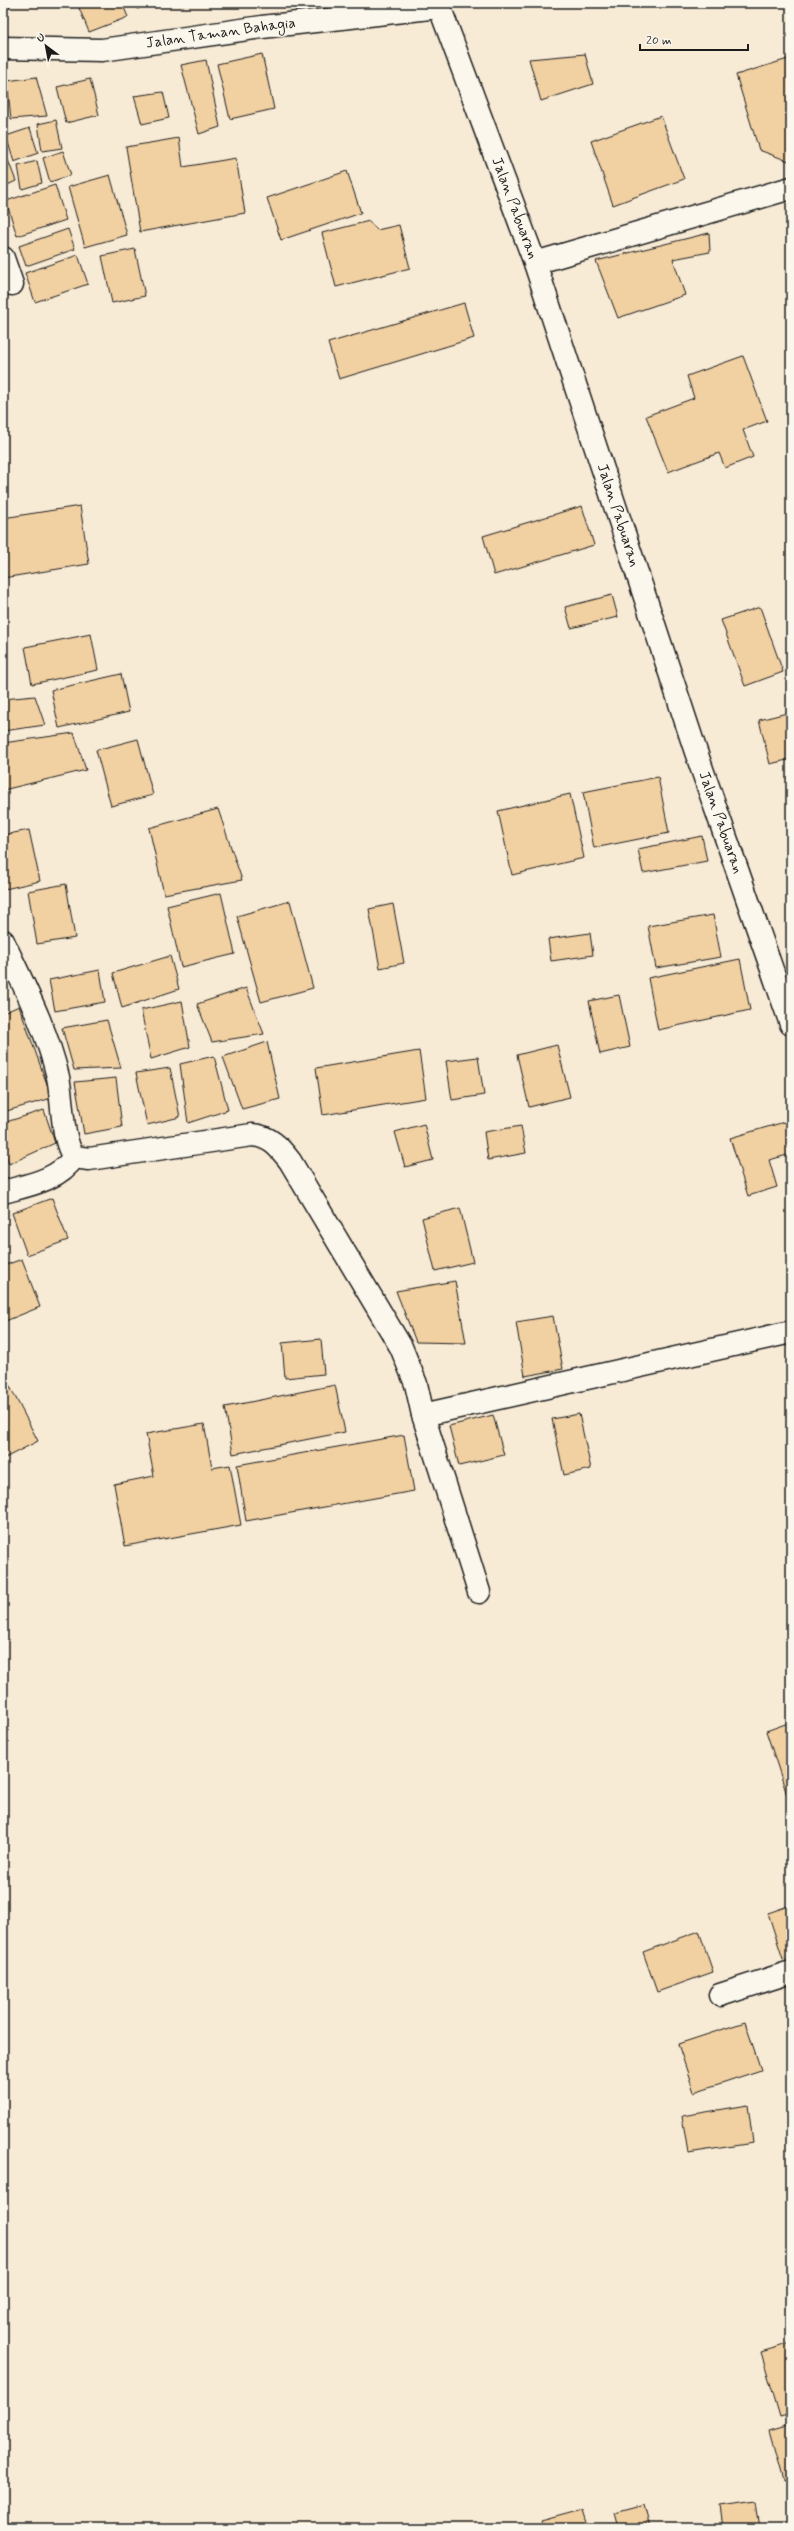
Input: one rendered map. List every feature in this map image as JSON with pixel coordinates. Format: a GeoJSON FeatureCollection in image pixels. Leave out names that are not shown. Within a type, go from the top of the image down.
{"type":"FeatureCollection","features":[{"type":"Feature","properties":{"kind":"street","name":"Jalan Taman Bahagia"},"geometry":{"type":"LineString","coordinates":[[3,48],[102,50],[262,27],[439,5]]}},
{"type":"Feature","properties":{"kind":"street","name":"Jalan Pabuaran"},"geometry":{"type":"LineString","coordinates":[[439,5],[535,263],[696,752],[791,1024]]}},
{"type":"Feature","properties":{"kind":"street"},"geometry":{"type":"LineString","coordinates":[[535,263],[791,188]]}},
{"type":"Feature","properties":{"kind":"street"},"geometry":{"type":"LineString","coordinates":[[3,258],[12,284]]}},
{"type":"Feature","properties":{"kind":"street"},"geometry":{"type":"LineString","coordinates":[[3,941],[31,1001],[57,1076],[68,1144],[74,1157]]}},
{"type":"Feature","properties":{"kind":"street"},"geometry":{"type":"LineString","coordinates":[[74,1157],[90,1159],[252,1135],[262,1136],[274,1142],[290,1161],[401,1347],[414,1378],[423,1415],[479,1592]]}},
{"type":"Feature","properties":{"kind":"street"},"geometry":{"type":"LineString","coordinates":[[3,1192],[36,1184],[66,1169],[74,1157]]}},
{"type":"Feature","properties":{"kind":"street"},"geometry":{"type":"LineString","coordinates":[[423,1415],[791,1332]]}},
{"type":"Feature","properties":{"kind":"street"},"geometry":{"type":"LineString","coordinates":[[720,1995],[791,1972]]}},
{"type":"Feature","properties":{"kind":"building"},"geometry":{"type":"Polygon","coordinates":[[[3,3],[7,3],[9,8],[3,10],[3,3]]]}},
{"type":"Feature","properties":{"kind":"building"},"geometry":{"type":"Polygon","coordinates":[[[77,3],[122,3],[128,17],[89,32],[77,3]]]}},
{"type":"Feature","properties":{"kind":"building"},"geometry":{"type":"Polygon","coordinates":[[[135,3],[153,3],[137,9],[135,3]]]}},
{"type":"Feature","properties":{"kind":"building"},"geometry":{"type":"Polygon","coordinates":[[[262,54],[274,109],[230,119],[217,64],[262,54]]]}},
{"type":"Feature","properties":{"kind":"building"},"geometry":{"type":"Polygon","coordinates":[[[585,54],[593,84],[541,101],[529,59],[585,54]]]}},
{"type":"Feature","properties":{"kind":"building"},"geometry":{"type":"Polygon","coordinates":[[[791,58],[791,162],[759,150],[736,75],[791,58]]]}},
{"type":"Feature","properties":{"kind":"building"},"geometry":{"type":"Polygon","coordinates":[[[206,60],[220,127],[199,134],[181,65],[206,60]]]}},
{"type":"Feature","properties":{"kind":"building"},"geometry":{"type":"Polygon","coordinates":[[[36,77],[47,116],[11,119],[7,81],[36,77]]]}},
{"type":"Feature","properties":{"kind":"building"},"geometry":{"type":"Polygon","coordinates":[[[90,79],[99,115],[66,123],[57,87],[90,79]]]}},
{"type":"Feature","properties":{"kind":"building"},"geometry":{"type":"Polygon","coordinates":[[[163,92],[169,118],[142,124],[134,96],[163,92]]]}},
{"type":"Feature","properties":{"kind":"building"},"geometry":{"type":"Polygon","coordinates":[[[661,116],[684,179],[613,205],[591,141],[661,116]]]}},
{"type":"Feature","properties":{"kind":"building"},"geometry":{"type":"Polygon","coordinates":[[[56,120],[62,148],[42,151],[38,124],[56,120]]]}},
{"type":"Feature","properties":{"kind":"building"},"geometry":{"type":"Polygon","coordinates":[[[30,128],[38,153],[14,162],[6,136],[30,128]]]}},
{"type":"Feature","properties":{"kind":"building"},"geometry":{"type":"Polygon","coordinates":[[[179,138],[183,167],[236,158],[245,213],[140,232],[126,147],[179,138]]]}},
{"type":"Feature","properties":{"kind":"building"},"geometry":{"type":"Polygon","coordinates":[[[3,147],[16,181],[3,187],[3,147]]]}},
{"type":"Feature","properties":{"kind":"building"},"geometry":{"type":"Polygon","coordinates":[[[63,151],[71,175],[50,182],[43,158],[63,151]]]}},
{"type":"Feature","properties":{"kind":"building"},"geometry":{"type":"Polygon","coordinates":[[[37,161],[42,183],[22,189],[18,166],[37,161]]]}},
{"type":"Feature","properties":{"kind":"building"},"geometry":{"type":"Polygon","coordinates":[[[347,171],[361,213],[281,240],[267,198],[347,171]]]}},
{"type":"Feature","properties":{"kind":"building"},"geometry":{"type":"Polygon","coordinates":[[[110,175],[127,235],[85,247],[68,187],[110,175]]]}},
{"type":"Feature","properties":{"kind":"building"},"geometry":{"type":"Polygon","coordinates":[[[55,185],[66,220],[17,236],[6,201],[55,185]]]}},
{"type":"Feature","properties":{"kind":"building"},"geometry":{"type":"Polygon","coordinates":[[[369,221],[377,230],[399,225],[410,268],[336,287],[322,233],[369,221]]]}},
{"type":"Feature","properties":{"kind":"building"},"geometry":{"type":"Polygon","coordinates":[[[68,229],[75,249],[26,266],[19,246],[68,229]]]}},
{"type":"Feature","properties":{"kind":"building"},"geometry":{"type":"Polygon","coordinates":[[[709,233],[710,252],[673,259],[685,295],[618,318],[596,261],[709,233]]]}},
{"type":"Feature","properties":{"kind":"building"},"geometry":{"type":"Polygon","coordinates":[[[135,249],[145,296],[112,303],[102,256],[135,249]]]}},
{"type":"Feature","properties":{"kind":"building"},"geometry":{"type":"Polygon","coordinates":[[[78,255],[88,284],[35,302],[25,273],[78,255]]]}},
{"type":"Feature","properties":{"kind":"building"},"geometry":{"type":"Polygon","coordinates":[[[464,303],[474,338],[339,379],[328,343],[464,303]]]}},
{"type":"Feature","properties":{"kind":"building"},"geometry":{"type":"Polygon","coordinates":[[[743,356],[767,421],[743,430],[753,457],[725,468],[719,453],[668,472],[646,416],[694,398],[687,376],[743,356]]]}},
{"type":"Feature","properties":{"kind":"building"},"geometry":{"type":"Polygon","coordinates":[[[80,506],[89,564],[3,578],[3,518],[80,506]]]}},
{"type":"Feature","properties":{"kind":"building"},"geometry":{"type":"Polygon","coordinates":[[[582,506],[594,545],[494,575],[483,536],[582,506]]]}},
{"type":"Feature","properties":{"kind":"building"},"geometry":{"type":"Polygon","coordinates":[[[612,595],[618,617],[571,628],[565,607],[612,595]]]}},
{"type":"Feature","properties":{"kind":"building"},"geometry":{"type":"Polygon","coordinates":[[[760,607],[783,672],[745,686],[721,620],[760,607]]]}},
{"type":"Feature","properties":{"kind":"building"},"geometry":{"type":"Polygon","coordinates":[[[91,634],[98,670],[32,684],[25,647],[91,634]]]}},
{"type":"Feature","properties":{"kind":"building"},"geometry":{"type":"Polygon","coordinates":[[[121,674],[129,712],[59,728],[51,690],[121,674]]]}},
{"type":"Feature","properties":{"kind":"building"},"geometry":{"type":"Polygon","coordinates":[[[35,696],[45,725],[3,731],[3,699],[35,696]]]}},
{"type":"Feature","properties":{"kind":"building"},"geometry":{"type":"Polygon","coordinates":[[[791,712],[791,759],[770,764],[759,720],[791,712]]]}},
{"type":"Feature","properties":{"kind":"building"},"geometry":{"type":"Polygon","coordinates":[[[74,733],[86,770],[3,790],[3,743],[74,733]]]}},
{"type":"Feature","properties":{"kind":"building"},"geometry":{"type":"Polygon","coordinates":[[[138,739],[153,795],[111,806],[96,750],[138,739]]]}},
{"type":"Feature","properties":{"kind":"building"},"geometry":{"type":"Polygon","coordinates":[[[658,777],[669,833],[594,848],[583,792],[658,777]]]}},
{"type":"Feature","properties":{"kind":"building"},"geometry":{"type":"Polygon","coordinates":[[[570,794],[584,858],[512,875],[498,811],[570,794]]]}},
{"type":"Feature","properties":{"kind":"building"},"geometry":{"type":"Polygon","coordinates":[[[218,809],[242,880],[164,894],[149,828],[218,809]]]}},
{"type":"Feature","properties":{"kind":"building"},"geometry":{"type":"Polygon","coordinates":[[[29,830],[40,881],[5,889],[3,835],[29,830]]]}},
{"type":"Feature","properties":{"kind":"building"},"geometry":{"type":"Polygon","coordinates":[[[702,836],[707,861],[643,873],[638,849],[702,836]]]}},
{"type":"Feature","properties":{"kind":"building"},"geometry":{"type":"Polygon","coordinates":[[[66,884],[75,938],[37,944],[28,891],[66,884]]]}},
{"type":"Feature","properties":{"kind":"building"},"geometry":{"type":"Polygon","coordinates":[[[221,893],[235,954],[181,967],[167,906],[221,893]]]}},
{"type":"Feature","properties":{"kind":"building"},"geometry":{"type":"Polygon","coordinates":[[[290,901],[313,988],[261,1002],[237,916],[290,901]]]}},
{"type":"Feature","properties":{"kind":"building"},"geometry":{"type":"Polygon","coordinates":[[[393,904],[404,963],[380,968],[369,909],[393,904]]]}},
{"type":"Feature","properties":{"kind":"building"},"geometry":{"type":"Polygon","coordinates":[[[713,915],[721,957],[656,968],[648,926],[713,915]]]}},
{"type":"Feature","properties":{"kind":"building"},"geometry":{"type":"Polygon","coordinates":[[[590,933],[593,955],[551,961],[548,939],[590,933]]]}},
{"type":"Feature","properties":{"kind":"building"},"geometry":{"type":"Polygon","coordinates":[[[170,956],[179,989],[122,1008],[113,973],[170,956]]]}},
{"type":"Feature","properties":{"kind":"building"},"geometry":{"type":"Polygon","coordinates":[[[740,959],[750,1010],[658,1030],[648,978],[740,959]]]}},
{"type":"Feature","properties":{"kind":"building"},"geometry":{"type":"Polygon","coordinates":[[[100,970],[105,1002],[55,1011],[49,980],[100,970]]]}},
{"type":"Feature","properties":{"kind":"building"},"geometry":{"type":"Polygon","coordinates":[[[246,988],[264,1034],[212,1042],[197,1004],[246,988]]]}},
{"type":"Feature","properties":{"kind":"building"},"geometry":{"type":"Polygon","coordinates":[[[619,995],[630,1047],[600,1054],[589,1001],[619,995]]]}},
{"type":"Feature","properties":{"kind":"building"},"geometry":{"type":"Polygon","coordinates":[[[182,1001],[190,1047],[151,1059],[141,1010],[182,1001]]]}},
{"type":"Feature","properties":{"kind":"building"},"geometry":{"type":"Polygon","coordinates":[[[19,1006],[52,1098],[3,1112],[3,1013],[19,1006]]]}},
{"type":"Feature","properties":{"kind":"building"},"geometry":{"type":"Polygon","coordinates":[[[107,1020],[121,1068],[74,1070],[62,1028],[107,1020]]]}},
{"type":"Feature","properties":{"kind":"building"},"geometry":{"type":"Polygon","coordinates":[[[267,1042],[280,1099],[242,1109],[223,1057],[267,1042]]]}},
{"type":"Feature","properties":{"kind":"building"},"geometry":{"type":"Polygon","coordinates":[[[557,1045],[570,1097],[529,1107],[517,1055],[557,1045]]]}},
{"type":"Feature","properties":{"kind":"building"},"geometry":{"type":"Polygon","coordinates":[[[419,1051],[426,1098],[323,1115],[316,1068],[419,1051]]]}},
{"type":"Feature","properties":{"kind":"building"},"geometry":{"type":"Polygon","coordinates":[[[214,1056],[228,1110],[188,1123],[180,1064],[214,1056]]]}},
{"type":"Feature","properties":{"kind":"building"},"geometry":{"type":"Polygon","coordinates":[[[478,1057],[484,1095],[452,1100],[446,1061],[478,1057]]]}},
{"type":"Feature","properties":{"kind":"building"},"geometry":{"type":"Polygon","coordinates":[[[170,1068],[180,1117],[147,1125],[136,1073],[170,1068]]]}},
{"type":"Feature","properties":{"kind":"building"},"geometry":{"type":"Polygon","coordinates":[[[116,1078],[122,1127],[84,1134],[75,1082],[116,1078]]]}},
{"type":"Feature","properties":{"kind":"building"},"geometry":{"type":"Polygon","coordinates":[[[44,1110],[55,1143],[9,1164],[3,1145],[3,1123],[44,1110]]]}},
{"type":"Feature","properties":{"kind":"building"},"geometry":{"type":"Polygon","coordinates":[[[791,1120],[791,1154],[769,1160],[777,1187],[748,1196],[730,1138],[791,1120]]]}},
{"type":"Feature","properties":{"kind":"building"},"geometry":{"type":"Polygon","coordinates":[[[424,1124],[433,1160],[405,1167],[395,1132],[424,1124]]]}},
{"type":"Feature","properties":{"kind":"building"},"geometry":{"type":"Polygon","coordinates":[[[521,1126],[526,1153],[488,1160],[484,1132],[521,1126]]]}},
{"type":"Feature","properties":{"kind":"building"},"geometry":{"type":"Polygon","coordinates":[[[52,1198],[68,1240],[27,1255],[12,1213],[52,1198]]]}},
{"type":"Feature","properties":{"kind":"building"},"geometry":{"type":"Polygon","coordinates":[[[460,1208],[473,1262],[435,1271],[422,1218],[460,1208]]]}},
{"type":"Feature","properties":{"kind":"building"},"geometry":{"type":"Polygon","coordinates":[[[22,1259],[40,1307],[3,1322],[3,1266],[22,1259]]]}},
{"type":"Feature","properties":{"kind":"building"},"geometry":{"type":"Polygon","coordinates":[[[455,1281],[466,1343],[416,1342],[396,1291],[455,1281]]]}},
{"type":"Feature","properties":{"kind":"building"},"geometry":{"type":"Polygon","coordinates":[[[553,1316],[563,1369],[525,1376],[516,1322],[553,1316]]]}},
{"type":"Feature","properties":{"kind":"building"},"geometry":{"type":"Polygon","coordinates":[[[321,1339],[324,1374],[285,1378],[282,1343],[321,1339]]]}},
{"type":"Feature","properties":{"kind":"building"},"geometry":{"type":"Polygon","coordinates":[[[3,1373],[38,1441],[3,1459],[3,1373]]]}},
{"type":"Feature","properties":{"kind":"building"},"geometry":{"type":"Polygon","coordinates":[[[335,1385],[345,1432],[233,1454],[225,1407],[335,1385]]]}},
{"type":"Feature","properties":{"kind":"building"},"geometry":{"type":"Polygon","coordinates":[[[579,1414],[591,1469],[564,1475],[552,1419],[579,1414]]]}},
{"type":"Feature","properties":{"kind":"building"},"geometry":{"type":"Polygon","coordinates":[[[493,1415],[504,1455],[459,1466],[449,1426],[493,1415]]]}},
{"type":"Feature","properties":{"kind":"building"},"geometry":{"type":"Polygon","coordinates":[[[204,1424],[212,1468],[230,1465],[241,1525],[125,1546],[114,1484],[154,1476],[146,1434],[204,1424]]]}},
{"type":"Feature","properties":{"kind":"building"},"geometry":{"type":"Polygon","coordinates":[[[404,1435],[414,1491],[246,1521],[237,1465],[404,1435]]]}},
{"type":"Feature","properties":{"kind":"building"},"geometry":{"type":"Polygon","coordinates":[[[791,1722],[791,1807],[766,1731],[791,1722]]]}},
{"type":"Feature","properties":{"kind":"building"},"geometry":{"type":"Polygon","coordinates":[[[791,1905],[791,1956],[783,1959],[768,1913],[791,1905]]]}},
{"type":"Feature","properties":{"kind":"building"},"geometry":{"type":"Polygon","coordinates":[[[699,1931],[713,1972],[657,1992],[643,1952],[699,1931]]]}},
{"type":"Feature","properties":{"kind":"building"},"geometry":{"type":"Polygon","coordinates":[[[745,2022],[761,2070],[694,2092],[678,2044],[745,2022]]]}},
{"type":"Feature","properties":{"kind":"building"},"geometry":{"type":"Polygon","coordinates":[[[748,2105],[753,2143],[688,2153],[682,2116],[748,2105]]]}},
{"type":"Feature","properties":{"kind":"building"},"geometry":{"type":"Polygon","coordinates":[[[791,2343],[791,2414],[780,2417],[761,2352],[791,2343]]]}},
{"type":"Feature","properties":{"kind":"building"},"geometry":{"type":"Polygon","coordinates":[[[791,2424],[791,2479],[784,2481],[770,2430],[791,2424]]]}},
{"type":"Feature","properties":{"kind":"building"},"geometry":{"type":"Polygon","coordinates":[[[756,2501],[760,2528],[723,2528],[720,2506],[756,2501]]]}},
{"type":"Feature","properties":{"kind":"building"},"geometry":{"type":"Polygon","coordinates":[[[644,2505],[650,2528],[618,2528],[614,2513],[644,2505]]]}},
{"type":"Feature","properties":{"kind":"building"},"geometry":{"type":"Polygon","coordinates":[[[582,2509],[588,2528],[544,2528],[542,2520],[582,2509]]]}}]}
